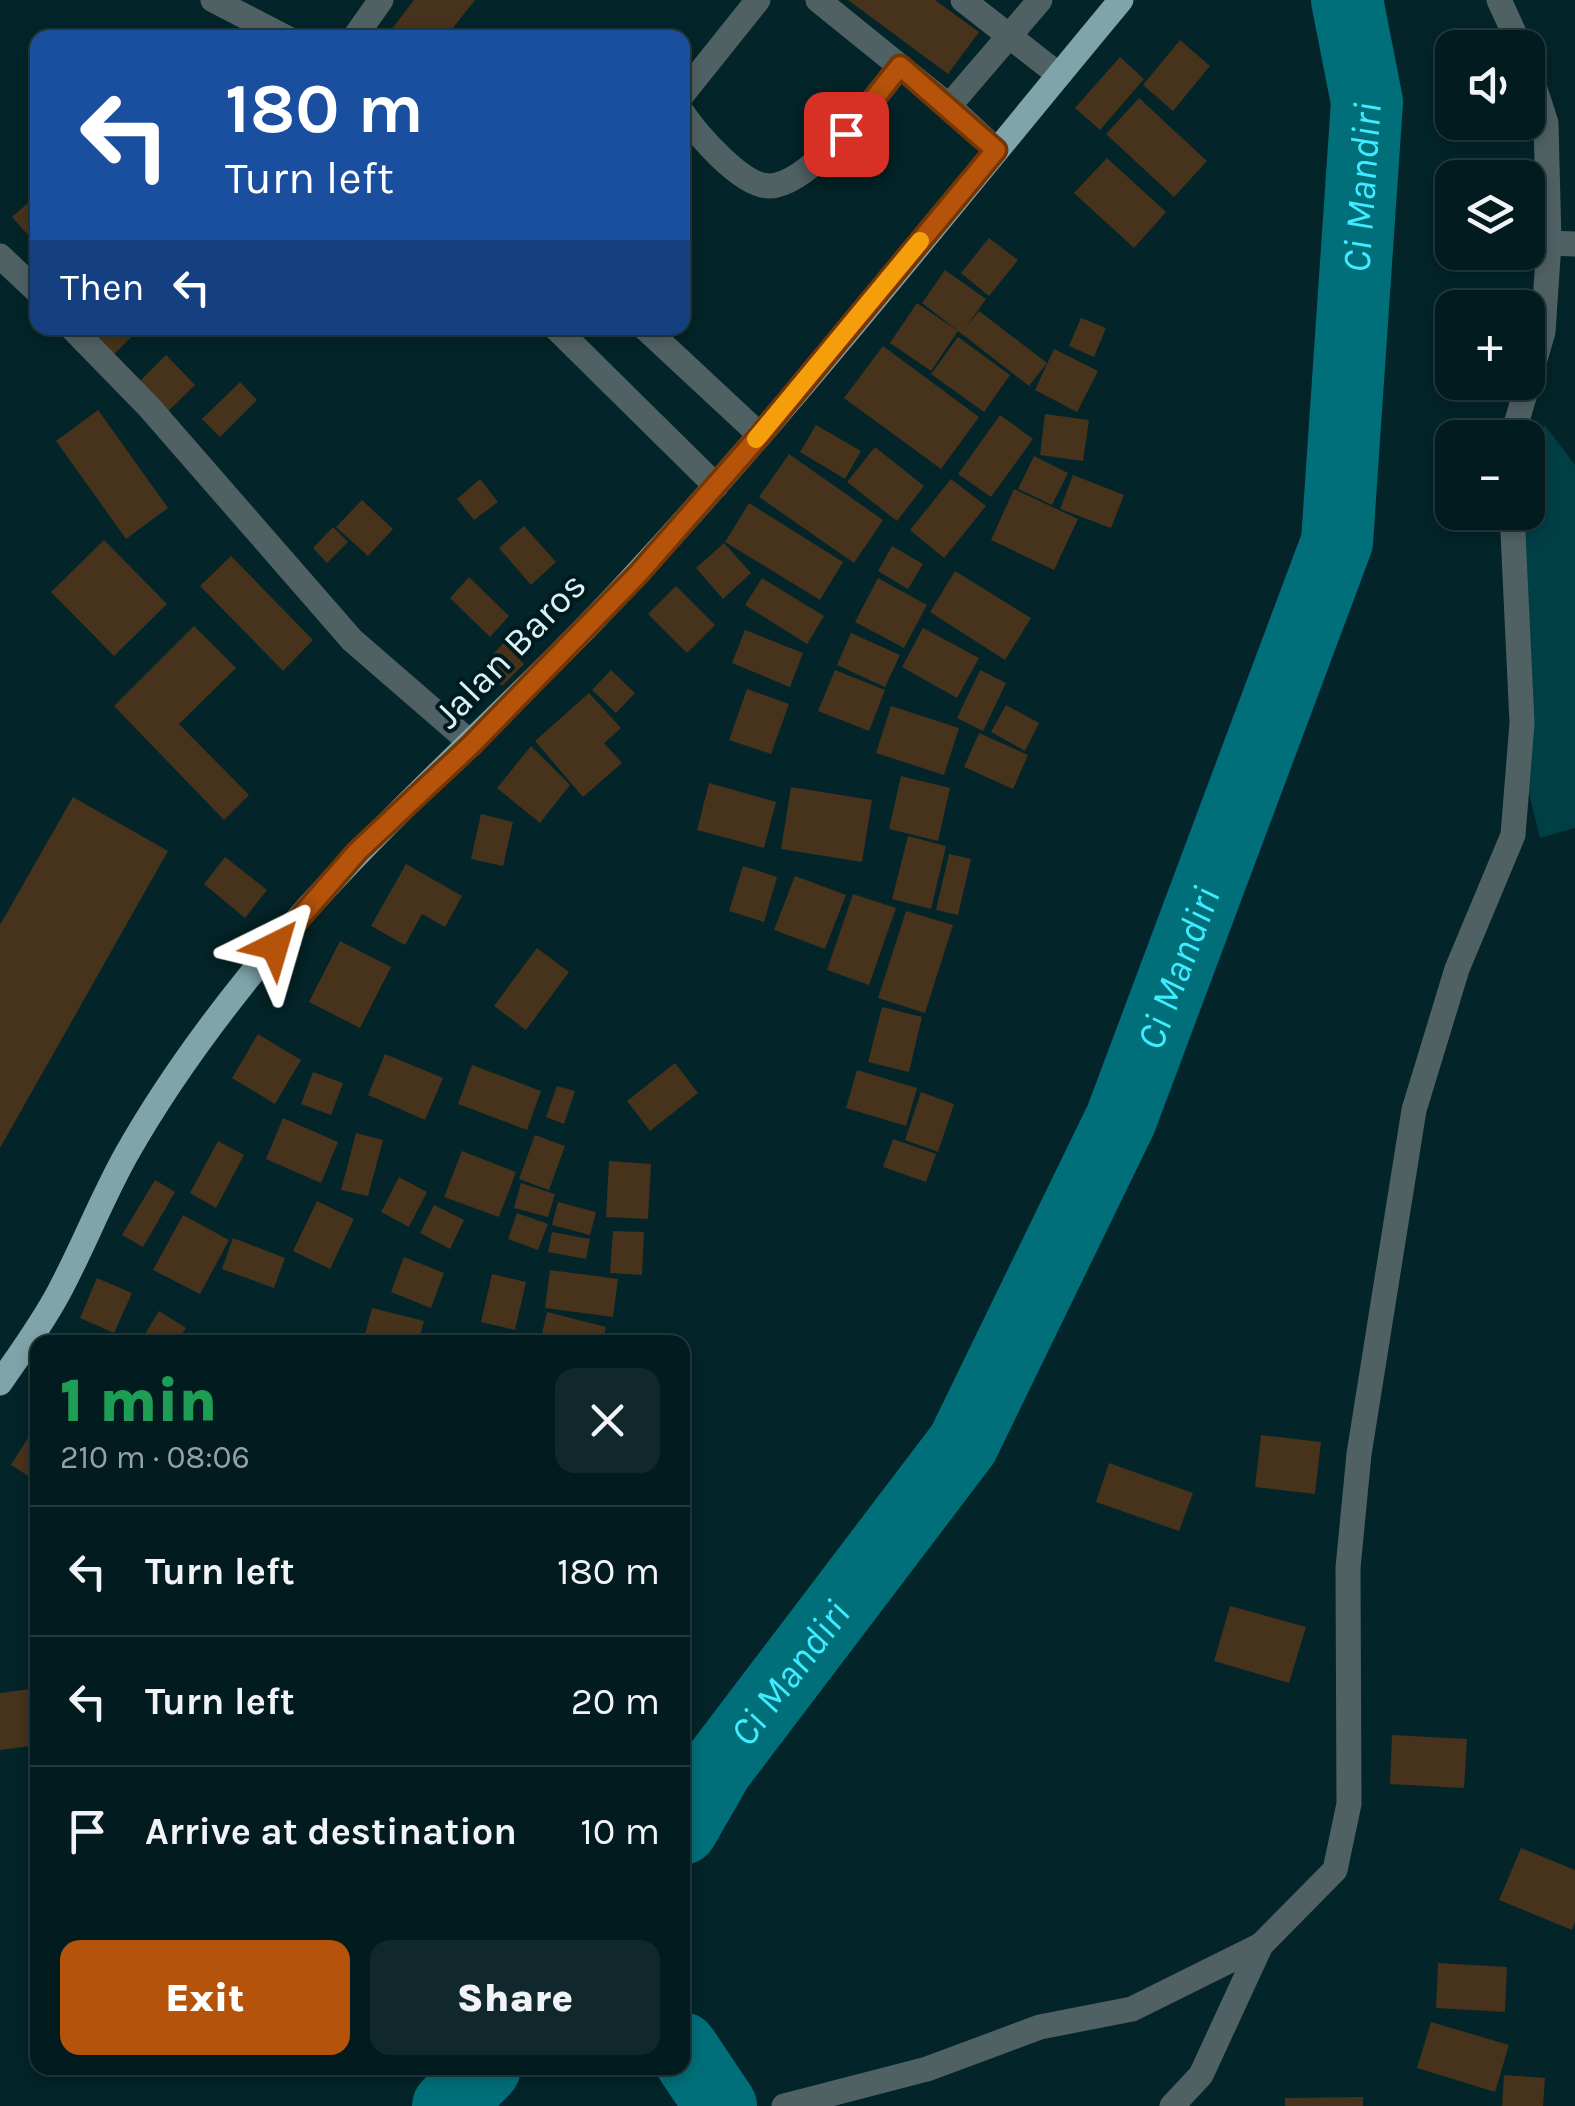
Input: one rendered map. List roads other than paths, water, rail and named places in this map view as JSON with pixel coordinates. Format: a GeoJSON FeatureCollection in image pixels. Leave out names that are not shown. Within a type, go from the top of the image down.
{"type":"FeatureCollection","features":[{"type":"Feature","properties":{"kind":"main road","name":"Jalan Baros"},"geometry":{"type":"LineString","coordinates":[[31,1335],[57,1295],[124,1159],[180,1068],[249,976],[357,852],[472,744],[638,574],[760,435],[1121,0]]}},
{"type":"Feature","properties":{"kind":"main road","name":"Jalan Baros"},"geometry":{"type":"LineString","coordinates":[[0,1383],[30,1337]]}},
{"type":"Feature","properties":{"kind":"street"},"geometry":{"type":"LineString","coordinates":[[213,0],[272,30]]}},
{"type":"Feature","properties":{"kind":"street"},"geometry":{"type":"LineString","coordinates":[[690,85],[758,0]]}},
{"type":"Feature","properties":{"kind":"street"},"geometry":{"type":"LineString","coordinates":[[818,0],[996,150]]}},
{"type":"Feature","properties":{"kind":"street"},"geometry":{"type":"LineString","coordinates":[[963,0],[1059,74]]}},
{"type":"Feature","properties":{"kind":"street"},"geometry":{"type":"LineString","coordinates":[[948,106],[1040,0]]}},
{"type":"Feature","properties":{"kind":"street"},"geometry":{"type":"LineString","coordinates":[[1499,0],[1513,30]]}},
{"type":"Feature","properties":{"kind":"street"},"geometry":{"type":"LineString","coordinates":[[358,30],[370,4]]}},
{"type":"Feature","properties":{"kind":"street"},"geometry":{"type":"LineString","coordinates":[[690,121],[717,153],[754,183],[769,186],[783,182],[815,161],[846,134],[900,66]]}},
{"type":"Feature","properties":{"kind":"street"},"geometry":{"type":"LineString","coordinates":[[1517,420],[1543,332],[1562,244],[1545,120]]}},
{"type":"Feature","properties":{"kind":"street"},"geometry":{"type":"LineString","coordinates":[[0,256],[30,284]]}},
{"type":"Feature","properties":{"kind":"street"},"geometry":{"type":"LineString","coordinates":[[79,335],[149,407],[352,640],[472,744]]}},
{"type":"Feature","properties":{"kind":"street"},"geometry":{"type":"LineString","coordinates":[[563,335],[716,486]]}},
{"type":"Feature","properties":{"kind":"street"},"geometry":{"type":"LineString","coordinates":[[653,335],[760,435]]}},
{"type":"Feature","properties":{"kind":"street"},"geometry":{"type":"LineString","coordinates":[[1172,2106],[1201,2076],[1261,1946],[1335,1870],[1349,1804],[1348,1568],[1359,1454],[1407,1148],[1414,1110],[1457,968],[1513,835],[1522,722],[1513,530]]}},
{"type":"Feature","properties":{"kind":"street"},"geometry":{"type":"LineString","coordinates":[[784,2106],[927,2069],[1040,2027],[1132,2009],[1261,1946]]}},
{"type":"Feature","properties":{"kind":"waterway","name":"Ci Mandiri"},"geometry":{"type":"LineString","coordinates":[[690,1815],[717,1768],[963,1444],[1121,1119],[1337,542],[1367,102],[1347,0]]}},
{"type":"Feature","properties":{"kind":"waterway"},"geometry":{"type":"LineString","coordinates":[[690,2060],[721,2106]]}},
{"type":"Feature","properties":{"kind":"waterway","name":"Ci Mandiri"},"geometry":{"type":"LineString","coordinates":[[448,2106],[478,2075]]}}]}
